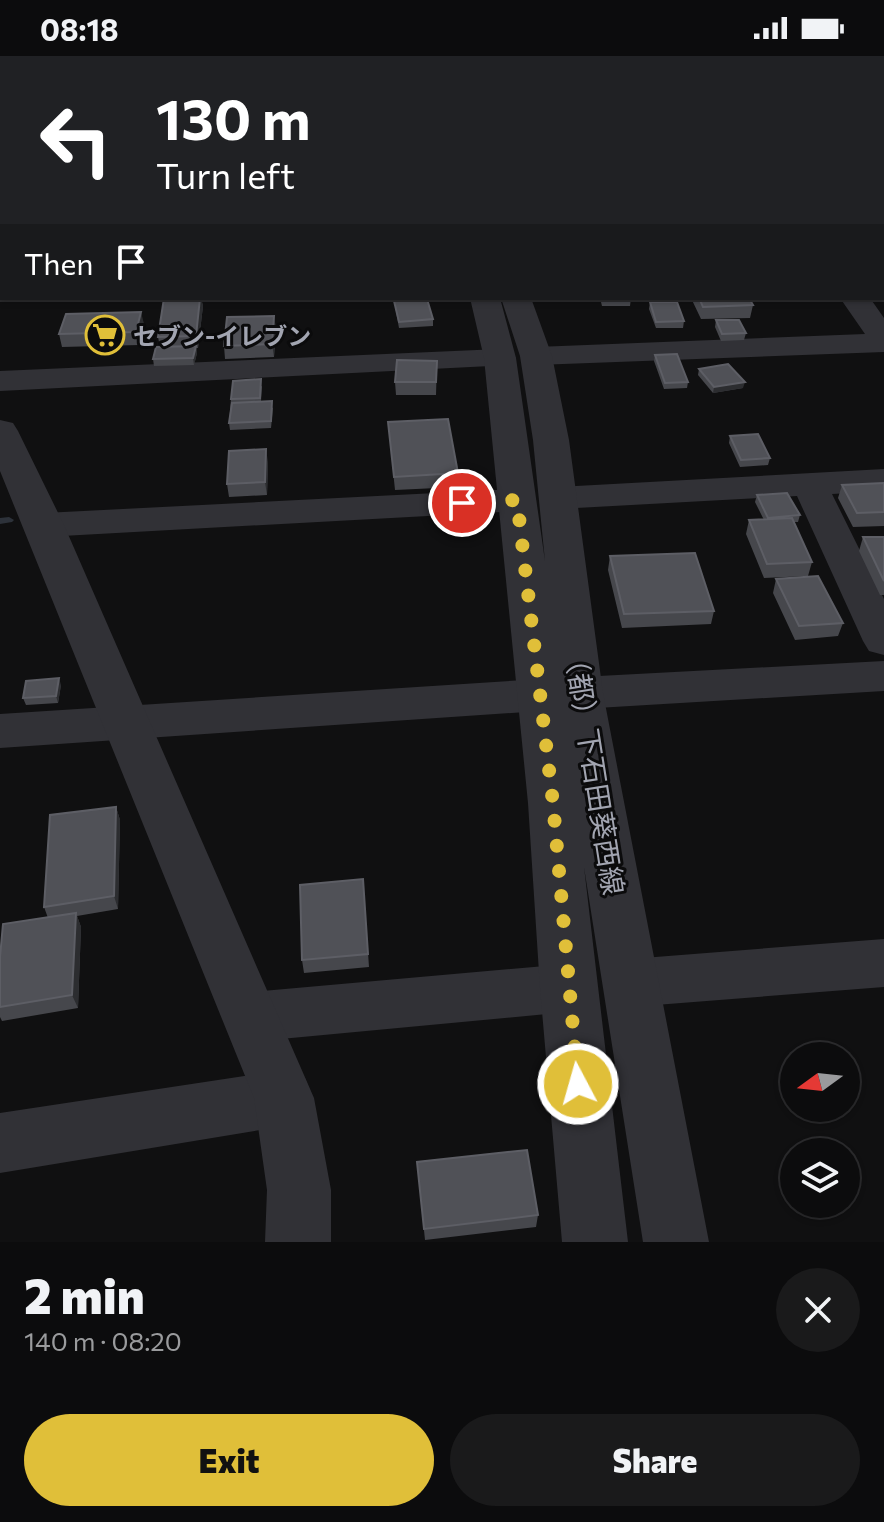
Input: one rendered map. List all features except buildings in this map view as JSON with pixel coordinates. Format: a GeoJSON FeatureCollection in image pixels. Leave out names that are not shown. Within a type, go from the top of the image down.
{"type":"FeatureCollection","features":[{"type":"Feature","properties":{"kind":"street","name":"（都）下石田葵西線"},"geometry":{"type":"LineString","coordinates":[[486,300],[500,358],[517,500],[630,983],[676,1242]]}},
{"type":"Feature","properties":{"kind":"street","name":"（都）下石田葵西線"},"geometry":{"type":"LineString","coordinates":[[517,300],[536,356],[558,498],[560,694],[553,803],[568,988],[595,1242]]}},
{"type":"Feature","properties":{"kind":"street"},"geometry":{"type":"LineString","coordinates":[[856,300],[884,342]]}},
{"type":"Feature","properties":{"kind":"street"},"geometry":{"type":"LineString","coordinates":[[536,356],[884,342]]}},
{"type":"Feature","properties":{"kind":"street"},"geometry":{"type":"LineString","coordinates":[[0,381],[500,358]]}},
{"type":"Feature","properties":{"kind":"street"},"geometry":{"type":"LineString","coordinates":[[0,431],[44,525],[284,1098],[298,1216],[329,1242]]}},
{"type":"Feature","properties":{"kind":"street"},"geometry":{"type":"LineString","coordinates":[[558,498],[884,480]]}},
{"type":"Feature","properties":{"kind":"street"},"geometry":{"type":"LineString","coordinates":[[809,483],[884,641]]}},
{"type":"Feature","properties":{"kind":"street"},"geometry":{"type":"LineString","coordinates":[[44,525],[517,500]]}},
{"type":"Feature","properties":{"kind":"street"},"geometry":{"type":"LineString","coordinates":[[0,731],[884,676]]}},
{"type":"Feature","properties":{"kind":"street"},"geometry":{"type":"LineString","coordinates":[[630,983],[884,963]]}},
{"type":"Feature","properties":{"kind":"street"},"geometry":{"type":"LineString","coordinates":[[250,1017],[568,988]]}},
{"type":"Feature","properties":{"kind":"street"},"geometry":{"type":"LineString","coordinates":[[0,1143],[284,1098]]}},
{"type":"Feature","properties":{"kind":"waterway"},"geometry":{"type":"LineString","coordinates":[[0,521],[9,520]]}},
{"type":"Feature","properties":{"kind":"place","name":"セブン-イレブン"},"geometry":{"type":"Point","coordinates":[105,335]}},
{"type":"Feature","properties":{"kind":"route"},"geometry":{"type":"LineString","coordinates":[[462,503],[517,500],[553,803],[578,1084]]}}]}
